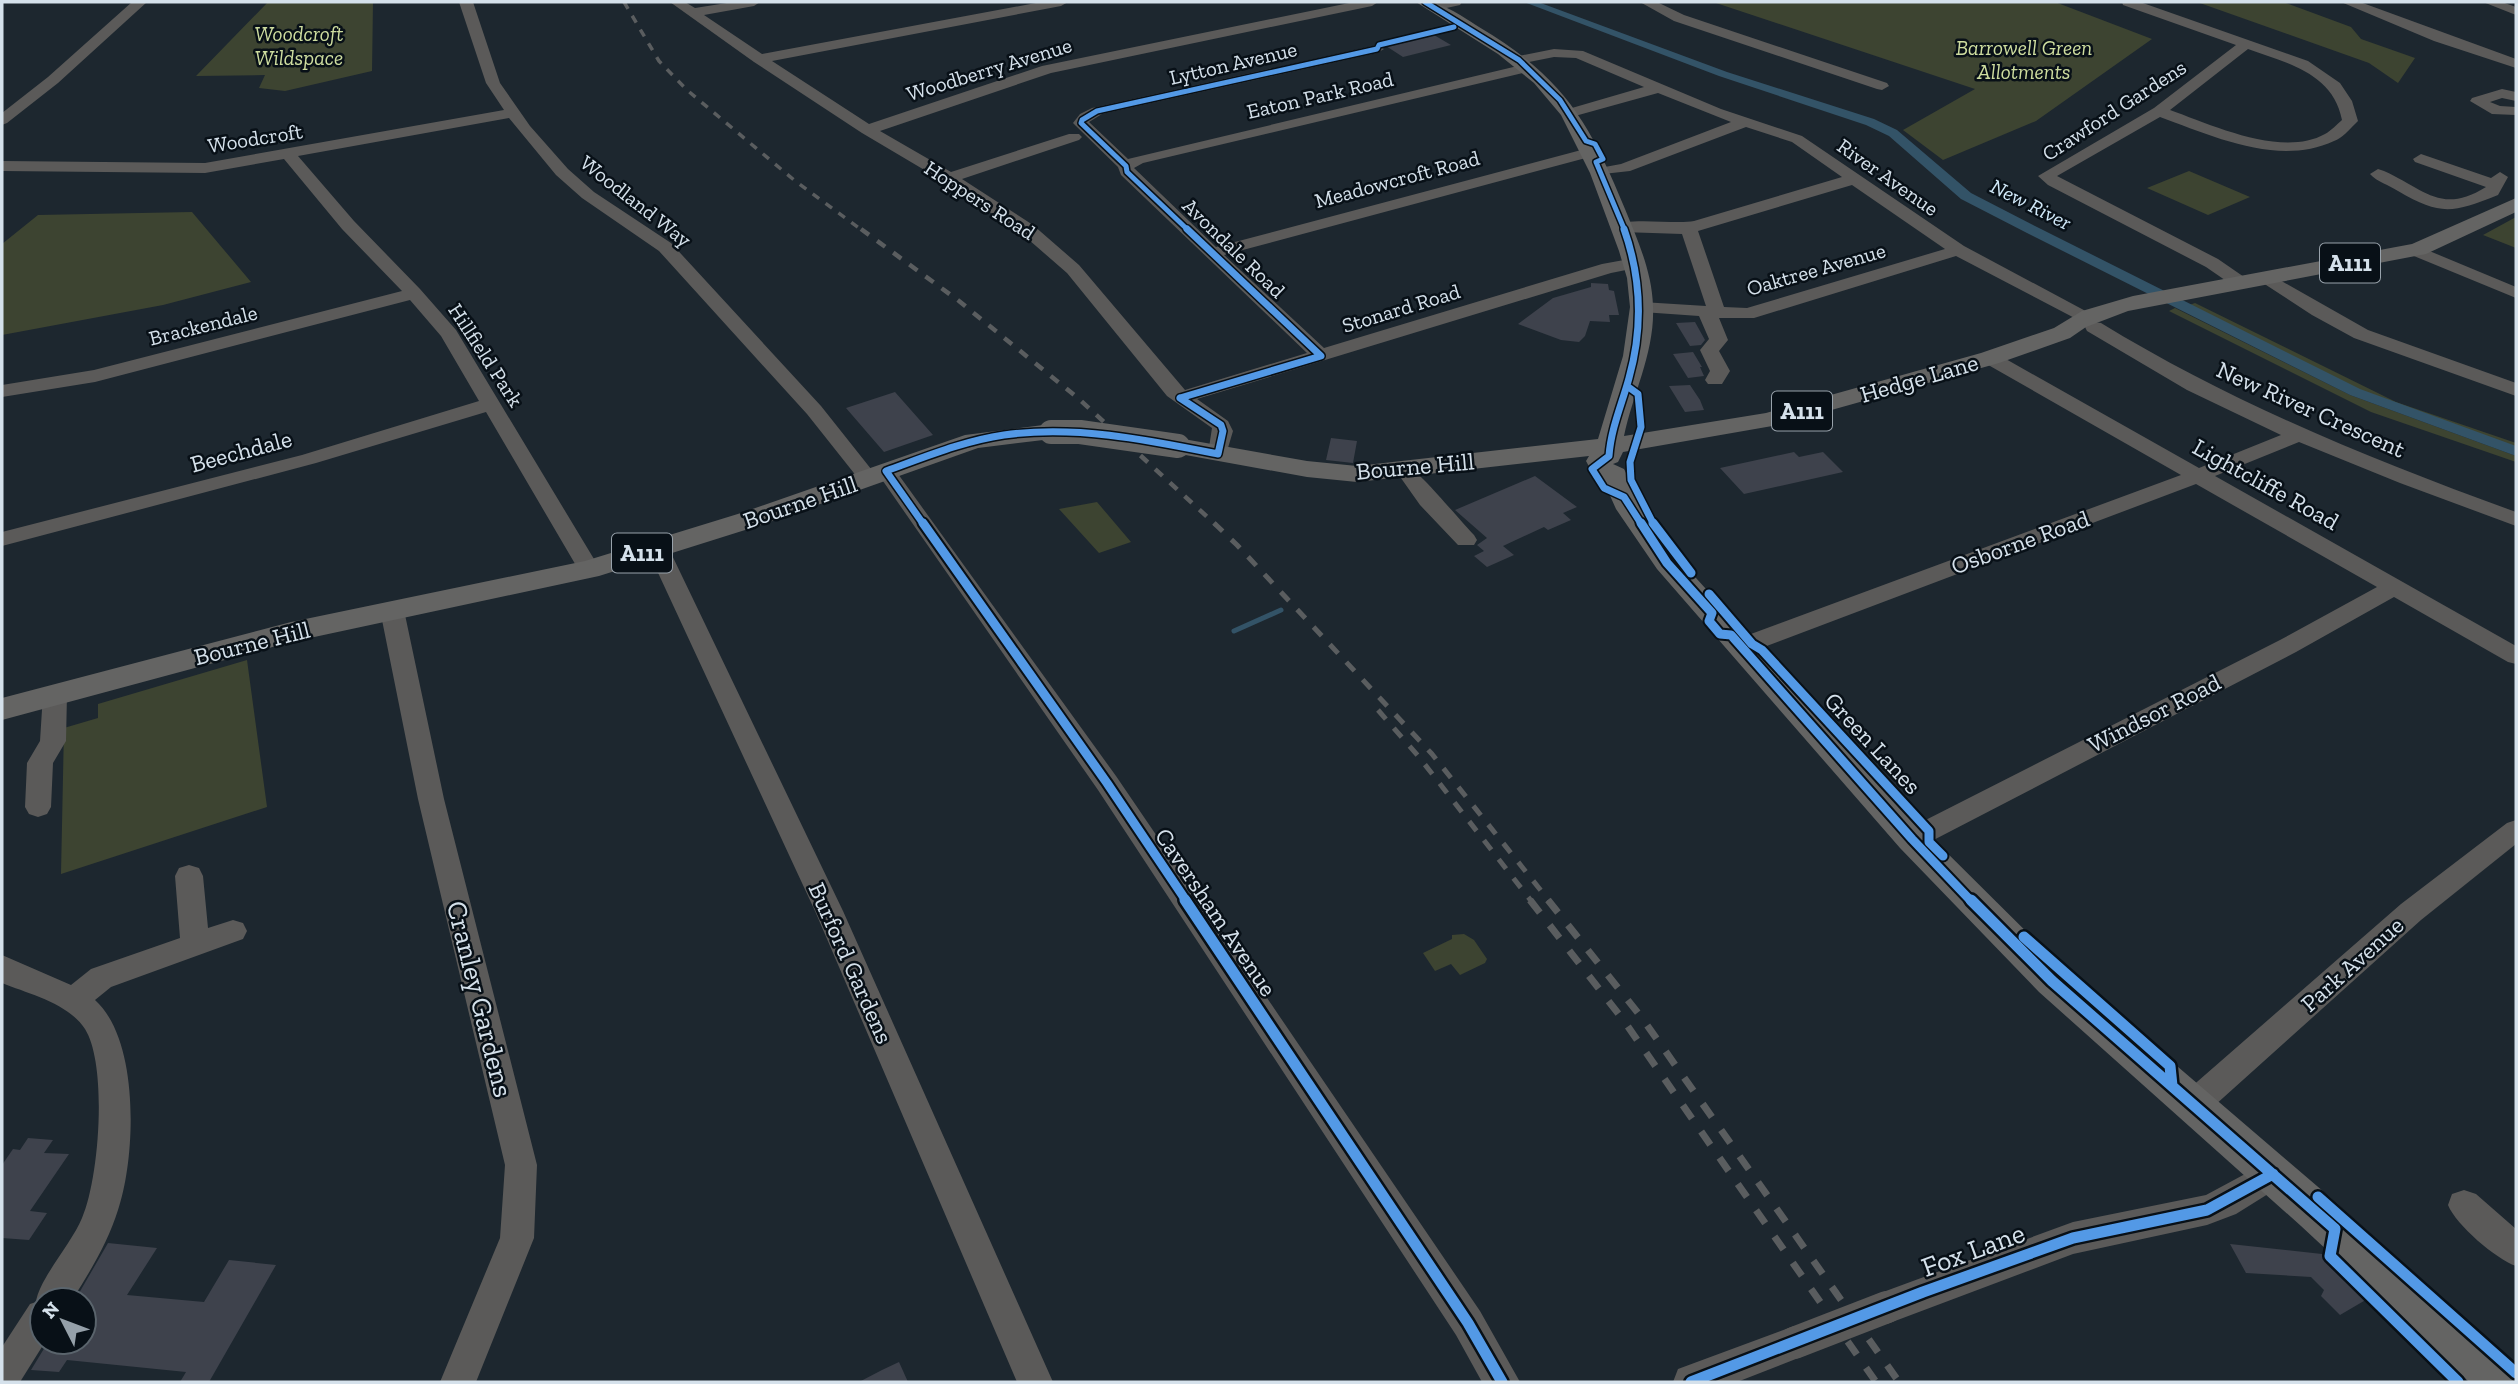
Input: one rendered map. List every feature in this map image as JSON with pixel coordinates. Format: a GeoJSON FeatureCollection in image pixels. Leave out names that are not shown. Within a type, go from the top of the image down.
{"type":"FeatureCollection","features":[{"type":"Feature","properties":{"kind":"main road"},"geometry":{"type":"LineString","coordinates":[[1429,4],[1522,64],[1570,113],[1595,162],[1622,227],[1635,263],[1642,307],[1632,370],[1611,459]]}},
{"type":"Feature","properties":{"kind":"main road","name":"Hedge Lane"},"geometry":{"type":"LineString","coordinates":[[1611,459],[1681,436],[1769,420],[1990,358],[2062,333],[2064,329],[2149,307],[2161,299],[2415,250],[2438,242],[2512,206]]}},
{"type":"Feature","properties":{"kind":"main road","name":"Bourne Hill"},"geometry":{"type":"LineString","coordinates":[[2,709],[291,632],[589,569],[657,549],[974,441],[1051,432],[1080,432],[1357,474],[1611,459]]}},
{"type":"Feature","properties":{"kind":"main road","name":"Green Lanes"},"geometry":{"type":"LineString","coordinates":[[1611,459],[1630,509],[1651,542],[1740,647],[1912,839],[2033,962],[2273,1174],[2502,1382]]}},
{"type":"Feature","properties":{"kind":"street"},"geometry":{"type":"LineString","coordinates":[[2,120],[140,2]]}},
{"type":"Feature","properties":{"kind":"street","name":"Woodland Way"},"geometry":{"type":"LineString","coordinates":[[466,2],[492,83],[512,113],[562,172],[579,188],[664,247],[877,475]]}},
{"type":"Feature","properties":{"kind":"street","name":"Hoppers Road"},"geometry":{"type":"LineString","coordinates":[[677,2],[759,60],[1027,229],[1073,269],[1180,398],[1221,425],[1223,430],[1218,454]]}},
{"type":"Feature","properties":{"kind":"street"},"geometry":{"type":"LineString","coordinates":[[692,13],[754,2]]}},
{"type":"Feature","properties":{"kind":"street"},"geometry":{"type":"LineString","coordinates":[[759,60],[1035,4],[1061,2]]}},
{"type":"Feature","properties":{"kind":"street","name":"Woodberry Avenue"},"geometry":{"type":"LineString","coordinates":[[867,130],[1047,69],[1372,2]]}},
{"type":"Feature","properties":{"kind":"street"},"geometry":{"type":"LineString","coordinates":[[1429,4],[1455,2]]}},
{"type":"Feature","properties":{"kind":"street"},"geometry":{"type":"LineString","coordinates":[[1647,2],[1679,18],[1882,86]]}},
{"type":"Feature","properties":{"kind":"street"},"geometry":{"type":"LineString","coordinates":[[2128,2],[2245,46],[2303,64],[2337,86],[2348,108],[2350,121],[2343,130],[2310,144],[2267,146],[2238,140],[2159,111]]}},
{"type":"Feature","properties":{"kind":"street"},"geometry":{"type":"LineString","coordinates":[[2348,2],[2516,64]]}},
{"type":"Feature","properties":{"kind":"street"},"geometry":{"type":"LineString","coordinates":[[2490,2],[2516,11]]}},
{"type":"Feature","properties":{"kind":"street","name":"Crawford Gardens"},"geometry":{"type":"LineString","coordinates":[[2241,283],[2212,263],[2046,176],[2159,111],[2245,46]]}},
{"type":"Feature","properties":{"kind":"street","name":"Lytton Avenue"},"geometry":{"type":"LineString","coordinates":[[1126,166],[1082,124],[1084,118],[1097,111],[1377,49]]}},
{"type":"Feature","properties":{"kind":"street","name":"River Avenue"},"geometry":{"type":"LineString","coordinates":[[1522,64],[1572,52],[1658,88],[1797,139],[1958,250],[2090,323]]}},
{"type":"Feature","properties":{"kind":"street","name":"Eaton Park Road"},"geometry":{"type":"LineString","coordinates":[[1126,166],[1138,160],[1522,64]]}},
{"type":"Feature","properties":{"kind":"street"},"geometry":{"type":"LineString","coordinates":[[1570,113],[1658,88]]}},
{"type":"Feature","properties":{"kind":"street"},"geometry":{"type":"LineString","coordinates":[[2516,97],[2502,93],[2477,101],[2497,111],[2516,111]]}},
{"type":"Feature","properties":{"kind":"street","name":"Woodcroft"},"geometry":{"type":"LineString","coordinates":[[2,166],[190,169],[289,155],[512,113]]}},
{"type":"Feature","properties":{"kind":"street","name":"Meadowcroft Road"},"geometry":{"type":"LineString","coordinates":[[1215,252],[1595,162],[1624,168],[1746,122]]}},
{"type":"Feature","properties":{"kind":"street"},"geometry":{"type":"LineString","coordinates":[[949,178],[1074,137]]}},
{"type":"Feature","properties":{"kind":"street","name":"Hillfield Park"},"geometry":{"type":"LineString","coordinates":[[289,155],[348,225],[414,293],[449,334],[589,569]]}},
{"type":"Feature","properties":{"kind":"street"},"geometry":{"type":"LineString","coordinates":[[2378,174],[2406,186],[2426,203],[2442,207],[2452,207],[2492,192],[2497,181],[2421,159]]}},
{"type":"Feature","properties":{"kind":"street","name":"Avondale Road"},"geometry":{"type":"LineString","coordinates":[[1126,166],[1127,172],[1215,252],[1314,358]]}},
{"type":"Feature","properties":{"kind":"street"},"geometry":{"type":"LineString","coordinates":[[1622,227],[1688,228],[1854,180]]}},
{"type":"Feature","properties":{"kind":"street"},"geometry":{"type":"LineString","coordinates":[[2480,197],[2512,206]]}},
{"type":"Feature","properties":{"kind":"street"},"geometry":{"type":"LineString","coordinates":[[1688,228],[1696,243],[1719,340],[1709,350],[1720,371],[1715,380]]}},
{"type":"Feature","properties":{"kind":"street","name":"Oaktree Avenue"},"geometry":{"type":"LineString","coordinates":[[1642,307],[1748,314],[1958,250]]}},
{"type":"Feature","properties":{"kind":"street"},"geometry":{"type":"LineString","coordinates":[[2415,250],[2516,293]]}},
{"type":"Feature","properties":{"kind":"street","name":"Stonard Road"},"geometry":{"type":"LineString","coordinates":[[1180,398],[1608,268],[1635,263]]}},
{"type":"Feature","properties":{"kind":"street"},"geometry":{"type":"LineString","coordinates":[[2269,279],[2318,311],[2361,334],[2516,390]]}},
{"type":"Feature","properties":{"kind":"street","name":"Brackendale"},"geometry":{"type":"LineString","coordinates":[[2,391],[95,376],[414,293]]}},
{"type":"Feature","properties":{"kind":"street","name":"New River Crescent"},"geometry":{"type":"LineString","coordinates":[[2090,323],[2174,376],[2299,435],[2380,470],[2516,519]]}},
{"type":"Feature","properties":{"kind":"street","name":"Lightcliffe Road"},"geometry":{"type":"LineString","coordinates":[[1990,358],[2516,656]]}},
{"type":"Feature","properties":{"kind":"street","name":"Beechdale"},"geometry":{"type":"LineString","coordinates":[[2,539],[309,459],[492,404]]}},
{"type":"Feature","properties":{"kind":"street","name":"Osborne Road"},"geometry":{"type":"LineString","coordinates":[[1740,647],[2197,476],[2299,435]]}},
{"type":"Feature","properties":{"kind":"street"},"geometry":{"type":"LineString","coordinates":[[1406,471],[1428,500],[1466,540]]}},
{"type":"Feature","properties":{"kind":"street","name":"Caversham Avenue"},"geometry":{"type":"LineString","coordinates":[[877,475],[1107,783],[1468,1323],[1502,1382]]}},
{"type":"Feature","properties":{"kind":"street","name":"Burford Gardens"},"geometry":{"type":"LineString","coordinates":[[657,549],[829,911],[1035,1382]]}},
{"type":"Feature","properties":{"kind":"street","name":"Windsor Road"},"geometry":{"type":"LineString","coordinates":[[1912,839],[2288,646],[2395,587]]}},
{"type":"Feature","properties":{"kind":"street","name":"Cranley Gardens"},"geometry":{"type":"LineString","coordinates":[[392,610],[431,799],[521,1165],[517,1238],[458,1382]]}},
{"type":"Feature","properties":{"kind":"street"},"geometry":{"type":"LineString","coordinates":[[38,807],[40,763],[53,741],[55,694]]}},
{"type":"Feature","properties":{"kind":"street","name":"Park Avenue"},"geometry":{"type":"LineString","coordinates":[[2193,1105],[2411,912],[2516,830]]}},
{"type":"Feature","properties":{"kind":"street"},"geometry":{"type":"LineString","coordinates":[[189,876],[195,943]]}},
{"type":"Feature","properties":{"kind":"street"},"geometry":{"type":"LineString","coordinates":[[73,1000],[101,978],[233,930]]}},
{"type":"Feature","properties":{"kind":"street"},"geometry":{"type":"LineString","coordinates":[[2,967],[6,972],[73,1000],[95,1021],[107,1050],[114,1103],[113,1141],[102,1210],[75,1265],[61,1286]]}},
{"type":"Feature","properties":{"kind":"street","name":"Fox Lane"},"geometry":{"type":"LineString","coordinates":[[1691,1382],[1923,1292],[2073,1238],[2207,1210],[2273,1174]]}},
{"type":"Feature","properties":{"kind":"street"},"geometry":{"type":"LineString","coordinates":[[2464,1205],[2516,1250]]}},
{"type":"Feature","properties":{"kind":"street"},"geometry":{"type":"LineString","coordinates":[[2,1378],[28,1338]]}},
{"type":"Feature","properties":{"kind":"green space","name":"Woodcroft Wildspace"},"geometry":{"type":"Polygon","coordinates":[[[268,2],[373,2],[372,71],[285,91],[259,88],[265,75],[196,76],[268,2]]]}},
{"type":"Feature","properties":{"kind":"green space","name":"Barrowell Green Allotments"},"geometry":{"type":"Polygon","coordinates":[[[1713,2],[2055,2],[2152,39],[2036,121],[1943,160],[1903,130],[1975,89],[1713,2]]]}},
{"type":"Feature","properties":{"kind":"green space"},"geometry":{"type":"Polygon","coordinates":[[[2197,2],[2283,2],[2351,27],[2361,39],[2415,58],[2398,83],[2369,63],[2197,2]]]}},
{"type":"Feature","properties":{"kind":"green space"},"geometry":{"type":"Polygon","coordinates":[[[2189,171],[2250,197],[2208,215],[2147,188],[2189,171]]]}},
{"type":"Feature","properties":{"kind":"green space"},"geometry":{"type":"Polygon","coordinates":[[[192,212],[251,282],[163,305],[2,335],[2,244],[38,215],[192,212]]]}},
{"type":"Feature","properties":{"kind":"green space"},"geometry":{"type":"Polygon","coordinates":[[[2516,217],[2516,248],[2483,235],[2516,217]]]}},
{"type":"Feature","properties":{"kind":"green space"},"geometry":{"type":"Polygon","coordinates":[[[2195,303],[2396,402],[2516,443],[2516,447],[2365,394],[2189,305],[2195,303]]]}},
{"type":"Feature","properties":{"kind":"green space"},"geometry":{"type":"Polygon","coordinates":[[[2175,308],[2350,395],[2516,456],[2516,462],[2371,412],[2169,311],[2175,308]]]}},
{"type":"Feature","properties":{"kind":"green space"},"geometry":{"type":"Polygon","coordinates":[[[1097,502],[1131,542],[1099,553],[1059,509],[1097,502]]]}},
{"type":"Feature","properties":{"kind":"green space"},"geometry":{"type":"Polygon","coordinates":[[[247,660],[267,807],[61,874],[64,728],[98,718],[98,704],[247,660]]]}},
{"type":"Feature","properties":{"kind":"green space"},"geometry":{"type":"Polygon","coordinates":[[[1464,934],[1474,940],[1487,959],[1485,963],[1460,975],[1451,964],[1435,971],[1423,953],[1452,939],[1452,935],[1464,934]]]}},
{"type":"Feature","properties":{"kind":"building"},"geometry":{"type":"Polygon","coordinates":[[[1434,35],[1451,45],[1403,57],[1386,46],[1434,35]]]}},
{"type":"Feature","properties":{"kind":"building"},"geometry":{"type":"Polygon","coordinates":[[[1591,283],[1608,284],[1609,290],[1614,291],[1619,315],[1609,315],[1610,322],[1590,321],[1585,336],[1579,342],[1561,340],[1518,324],[1553,298],[1591,287],[1591,283]]]}},
{"type":"Feature","properties":{"kind":"building"},"geometry":{"type":"Polygon","coordinates":[[[1695,322],[1705,340],[1701,345],[1690,346],[1676,323],[1695,322]]]}},
{"type":"Feature","properties":{"kind":"building"},"geometry":{"type":"Polygon","coordinates":[[[1693,352],[1704,376],[1688,378],[1673,354],[1693,352]]]}},
{"type":"Feature","properties":{"kind":"building"},"geometry":{"type":"Polygon","coordinates":[[[1690,385],[1704,410],[1685,412],[1669,386],[1690,385]]]}},
{"type":"Feature","properties":{"kind":"building"},"geometry":{"type":"Polygon","coordinates":[[[895,392],[933,435],[884,452],[846,408],[895,392]]]}},
{"type":"Feature","properties":{"kind":"building"},"geometry":{"type":"Polygon","coordinates":[[[1331,438],[1357,441],[1353,463],[1326,460],[1331,438]]]}},
{"type":"Feature","properties":{"kind":"building"},"geometry":{"type":"Polygon","coordinates":[[[1794,452],[1799,457],[1823,452],[1843,472],[1744,494],[1720,468],[1794,452]]]}},
{"type":"Feature","properties":{"kind":"building"},"geometry":{"type":"Polygon","coordinates":[[[1535,476],[1577,507],[1563,513],[1571,520],[1548,530],[1544,527],[1503,546],[1514,555],[1487,567],[1474,556],[1484,551],[1477,545],[1487,538],[1455,510],[1535,476]]]}},
{"type":"Feature","properties":{"kind":"building"},"geometry":{"type":"Polygon","coordinates":[[[28,1138],[53,1140],[44,1153],[69,1154],[30,1211],[47,1213],[29,1240],[2,1238],[2,1165],[13,1149],[20,1150],[28,1138]]]}},
{"type":"Feature","properties":{"kind":"building"},"geometry":{"type":"Polygon","coordinates":[[[108,1243],[157,1248],[127,1295],[204,1302],[229,1260],[276,1265],[209,1382],[180,1382],[186,1372],[67,1360],[59,1372],[31,1370],[40,1356],[98,1356],[98,1286],[83,1286],[108,1243]]]}},
{"type":"Feature","properties":{"kind":"building"},"geometry":{"type":"Polygon","coordinates":[[[2230,1244],[2322,1254],[2357,1283],[2369,1298],[2340,1315],[2321,1296],[2324,1290],[2311,1277],[2246,1273],[2230,1244]]]}},
{"type":"Feature","properties":{"kind":"building"},"geometry":{"type":"Polygon","coordinates":[[[899,1362],[908,1382],[859,1382],[882,1370],[899,1362]]]}},
{"type":"Feature","properties":{"kind":"waterway","name":"New River"},"geometry":{"type":"LineString","coordinates":[[1529,2],[1723,74],[1870,122],[1893,133],[1966,196],[2032,230],[2355,392],[2516,451]]}},
{"type":"Feature","properties":{"kind":"waterway"},"geometry":{"type":"LineString","coordinates":[[1234,631],[1281,610]]}},
{"type":"Feature","properties":{"kind":"railway"},"geometry":{"type":"LineString","coordinates":[[624,2],[659,61],[687,90],[794,180],[863,231]]}},
{"type":"Feature","properties":{"kind":"railway"},"geometry":{"type":"LineString","coordinates":[[861,229],[959,301],[1079,399],[1216,525]]}},
{"type":"Feature","properties":{"kind":"railway"},"geometry":{"type":"LineString","coordinates":[[1214,523],[1432,754],[1550,902]]}},
{"type":"Feature","properties":{"kind":"railway"},"geometry":{"type":"LineString","coordinates":[[1378,710],[1419,757],[1532,902]]}},
{"type":"Feature","properties":{"kind":"railway"},"geometry":{"type":"LineString","coordinates":[[1530,900],[1624,1021],[1876,1382]]}},
{"type":"Feature","properties":{"kind":"railway"},"geometry":{"type":"LineString","coordinates":[[1548,900],[1642,1018],[1899,1382]]}},
{"type":"Feature","properties":{"kind":"cycle path"},"geometry":{"type":"LineString","coordinates":[[1425,2],[1519,60],[1560,100],[1586,141],[1595,144],[1603,159],[1596,162],[1618,213],[1634,262],[1639,312],[1638,339],[1632,368],[1615,422],[1609,456],[1592,469],[1597,480],[1609,491],[1624,497],[1667,563],[1712,613],[1709,621],[1720,634],[1731,635],[1912,839],[2052,981],[2335,1229],[2330,1256],[2458,1382]]}},
{"type":"Feature","properties":{"kind":"cycle path"},"geometry":{"type":"LineString","coordinates":[[1180,398],[1321,356],[1127,172],[1126,166],[1081,123],[1082,120],[1097,111],[1377,49],[1379,45],[1454,27]]}},
{"type":"Feature","properties":{"kind":"cycle path"},"geometry":{"type":"LineString","coordinates":[[1627,386],[1638,394],[1641,423],[1631,458],[1631,480],[1652,523],[1691,573]]}},
{"type":"Feature","properties":{"kind":"cycle path"},"geometry":{"type":"LineString","coordinates":[[1180,398],[1221,425],[1223,431],[1218,454],[1127,437],[1034,432],[972,442],[886,471],[1107,783],[1468,1323],[1502,1382]]}},
{"type":"Feature","properties":{"kind":"cycle path"},"geometry":{"type":"LineString","coordinates":[[1709,594],[1752,644],[1762,650],[1929,831],[1929,842],[1943,856]]}},
{"type":"Feature","properties":{"kind":"cycle path"},"geometry":{"type":"LineString","coordinates":[[2024,937],[2170,1066],[2172,1086]]}},
{"type":"Feature","properties":{"kind":"cycle path"},"geometry":{"type":"LineString","coordinates":[[1691,1382],[1923,1292],[2073,1238],[2207,1210],[2273,1174]]}},
{"type":"Feature","properties":{"kind":"cycle path"},"geometry":{"type":"LineString","coordinates":[[2318,1197],[2516,1373]]}}]}
